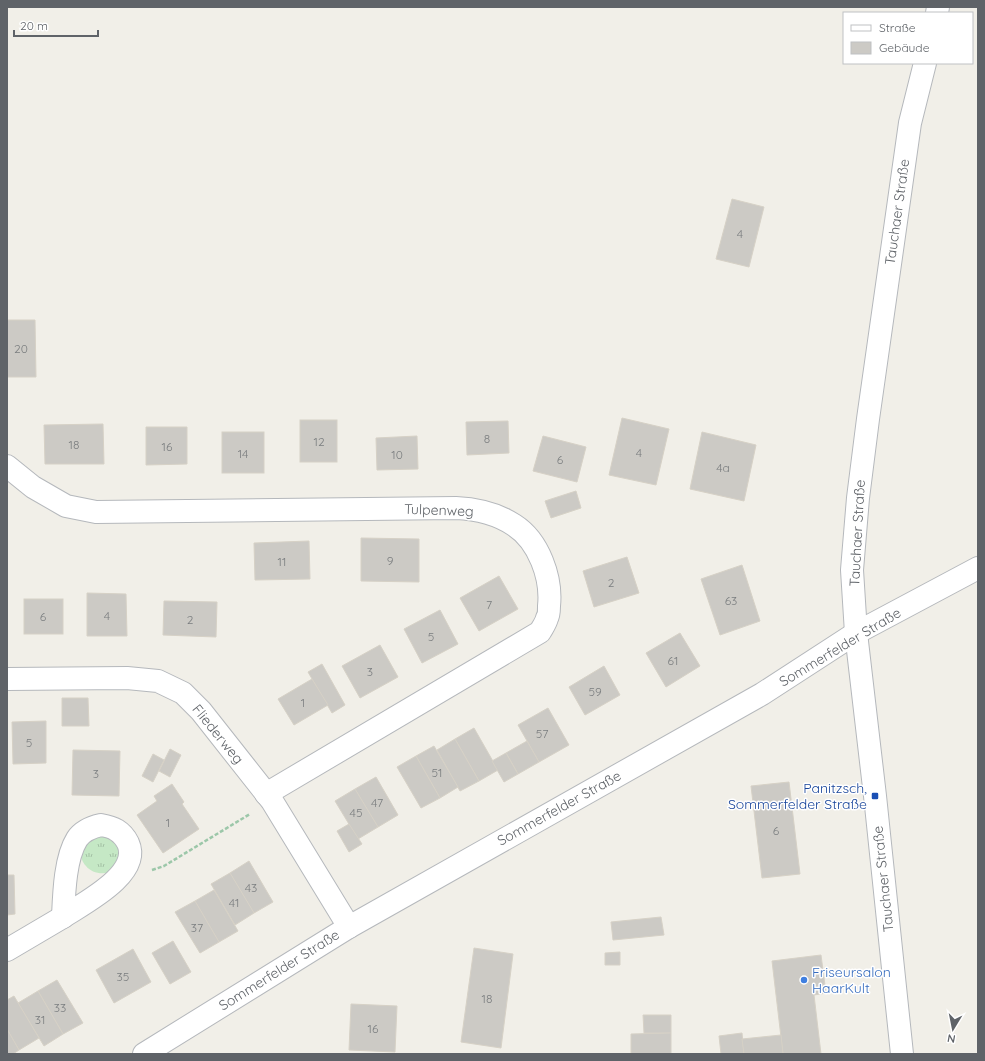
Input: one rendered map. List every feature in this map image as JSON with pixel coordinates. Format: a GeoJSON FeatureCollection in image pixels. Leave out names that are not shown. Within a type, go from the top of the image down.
{"type":"FeatureCollection","features":[{"type":"Feature","properties":{"kind":"street","name":"Tauchaer Straße"},"geometry":{"type":"LineString","coordinates":[[902,1054],[856,633],[852,570],[858,498],[868,419],[910,123],[924,64]]}},
{"type":"Feature","properties":{"kind":"street","name":"Tulpenweg"},"geometry":{"type":"LineString","coordinates":[[7,466],[33,487],[66,506],[96,512],[476,509],[498,516],[515,526],[531,540],[548,579],[550,602],[548,618],[540,632],[269,798]]}},
{"type":"Feature","properties":{"kind":"street","name":"Sommerfelder Straße"},"geometry":{"type":"LineString","coordinates":[[144,1054],[349,926],[762,694],[856,633],[978,568]]}},
{"type":"Feature","properties":{"kind":"street","name":"Fliederweg"},"geometry":{"type":"LineString","coordinates":[[7,679],[127,678],[158,681],[183,693],[201,711],[269,798],[349,926]]}},
{"type":"Feature","properties":{"kind":"street"},"geometry":{"type":"LineString","coordinates":[[7,950],[63,917],[115,881],[128,865],[130,856],[129,846],[125,837],[110,826],[101,825],[92,827],[78,838],[70,856],[64,896],[63,917]]}},
{"type":"Feature","properties":{"kind":"path"},"geometry":{"type":"LineString","coordinates":[[128,865],[144,873],[164,866],[269,798]]}},
{"type":"Feature","properties":{"kind":"green space"},"geometry":{"type":"Polygon","coordinates":[[[94,834],[116,840],[121,855],[114,869],[108,873],[92,871],[83,861],[81,852],[94,834]]]}},
{"type":"Feature","properties":{"kind":"building"},"geometry":{"type":"Polygon","coordinates":[[[732,199],[764,207],[749,267],[716,259],[732,199]]]}},
{"type":"Feature","properties":{"kind":"building"},"geometry":{"type":"Polygon","coordinates":[[[7,320],[35,320],[36,377],[7,377],[7,320]]]}},
{"type":"Feature","properties":{"kind":"building"},"geometry":{"type":"Polygon","coordinates":[[[622,418],[669,429],[656,485],[609,475],[622,418]]]}},
{"type":"Feature","properties":{"kind":"building"},"geometry":{"type":"Polygon","coordinates":[[[300,420],[337,420],[337,462],[300,462],[300,420]]]}},
{"type":"Feature","properties":{"kind":"building"},"geometry":{"type":"Polygon","coordinates":[[[508,421],[509,453],[467,455],[466,422],[508,421]]]}},
{"type":"Feature","properties":{"kind":"building"},"geometry":{"type":"Polygon","coordinates":[[[103,424],[104,464],[45,464],[44,425],[103,424]]]}},
{"type":"Feature","properties":{"kind":"building"},"geometry":{"type":"Polygon","coordinates":[[[146,427],[187,427],[187,464],[146,465],[146,427]]]}},
{"type":"Feature","properties":{"kind":"building"},"geometry":{"type":"Polygon","coordinates":[[[222,432],[264,432],[264,473],[222,473],[222,432]]]}},
{"type":"Feature","properties":{"kind":"building"},"geometry":{"type":"Polygon","coordinates":[[[702,432],[756,445],[744,501],[690,489],[702,432]]]}},
{"type":"Feature","properties":{"kind":"building"},"geometry":{"type":"Polygon","coordinates":[[[417,436],[418,469],[377,470],[376,438],[417,436]]]}},
{"type":"Feature","properties":{"kind":"building"},"geometry":{"type":"Polygon","coordinates":[[[543,436],[586,447],[577,482],[533,471],[543,436]]]}},
{"type":"Feature","properties":{"kind":"building"},"geometry":{"type":"Polygon","coordinates":[[[576,491],[581,508],[551,518],[545,501],[576,491]]]}},
{"type":"Feature","properties":{"kind":"building"},"geometry":{"type":"Polygon","coordinates":[[[361,538],[419,539],[419,582],[361,581],[361,538]]]}},
{"type":"Feature","properties":{"kind":"building"},"geometry":{"type":"Polygon","coordinates":[[[309,541],[310,579],[255,580],[254,543],[309,541]]]}},
{"type":"Feature","properties":{"kind":"building"},"geometry":{"type":"Polygon","coordinates":[[[627,557],[639,593],[594,607],[583,571],[627,557]]]}},
{"type":"Feature","properties":{"kind":"building"},"geometry":{"type":"Polygon","coordinates":[[[742,565],[760,621],[720,635],[701,579],[742,565]]]}},
{"type":"Feature","properties":{"kind":"building"},"geometry":{"type":"Polygon","coordinates":[[[499,576],[518,609],[479,631],[460,598],[499,576]]]}},
{"type":"Feature","properties":{"kind":"building"},"geometry":{"type":"Polygon","coordinates":[[[87,593],[126,594],[127,636],[87,636],[87,593]]]}},
{"type":"Feature","properties":{"kind":"building"},"geometry":{"type":"Polygon","coordinates":[[[24,599],[63,599],[63,634],[24,634],[24,599]]]}},
{"type":"Feature","properties":{"kind":"building"},"geometry":{"type":"Polygon","coordinates":[[[164,601],[217,602],[216,637],[163,635],[164,601]]]}},
{"type":"Feature","properties":{"kind":"building"},"geometry":{"type":"Polygon","coordinates":[[[440,610],[458,644],[422,663],[404,629],[440,610]]]}},
{"type":"Feature","properties":{"kind":"building"},"geometry":{"type":"Polygon","coordinates":[[[680,633],[700,666],[666,687],[646,653],[680,633]]]}},
{"type":"Feature","properties":{"kind":"building"},"geometry":{"type":"Polygon","coordinates":[[[380,645],[398,677],[360,698],[342,666],[380,645]]]}},
{"type":"Feature","properties":{"kind":"building"},"geometry":{"type":"Polygon","coordinates":[[[322,664],[345,705],[332,713],[308,672],[322,664]]]}},
{"type":"Feature","properties":{"kind":"building"},"geometry":{"type":"Polygon","coordinates":[[[604,666],[620,695],[585,715],[569,687],[604,666]]]}},
{"type":"Feature","properties":{"kind":"building"},"geometry":{"type":"Polygon","coordinates":[[[312,679],[328,705],[294,725],[278,699],[312,679]]]}},
{"type":"Feature","properties":{"kind":"building"},"geometry":{"type":"Polygon","coordinates":[[[62,698],[88,698],[89,726],[62,726],[62,698]]]}},
{"type":"Feature","properties":{"kind":"building"},"geometry":{"type":"Polygon","coordinates":[[[548,708],[569,745],[539,762],[518,725],[548,708]]]}},
{"type":"Feature","properties":{"kind":"building"},"geometry":{"type":"Polygon","coordinates":[[[46,721],[46,763],[13,764],[12,722],[46,721]]]}},
{"type":"Feature","properties":{"kind":"building"},"geometry":{"type":"Polygon","coordinates":[[[474,728],[498,770],[479,781],[455,739],[474,728]]]}},
{"type":"Feature","properties":{"kind":"building"},"geometry":{"type":"Polygon","coordinates":[[[455,739],[479,781],[460,791],[437,750],[455,739]]]}},
{"type":"Feature","properties":{"kind":"building"},"geometry":{"type":"Polygon","coordinates":[[[527,741],[539,762],[518,774],[506,753],[527,741]]]}},
{"type":"Feature","properties":{"kind":"building"},"geometry":{"type":"Polygon","coordinates":[[[434,746],[458,787],[440,798],[416,756],[434,746]]]}},
{"type":"Feature","properties":{"kind":"building"},"geometry":{"type":"Polygon","coordinates":[[[170,749],[181,755],[170,777],[159,771],[170,749]]]}},
{"type":"Feature","properties":{"kind":"building"},"geometry":{"type":"Polygon","coordinates":[[[73,750],[120,751],[119,796],[72,795],[73,750]]]}},
{"type":"Feature","properties":{"kind":"building"},"geometry":{"type":"Polygon","coordinates":[[[506,753],[518,774],[504,782],[492,761],[506,753]]]}},
{"type":"Feature","properties":{"kind":"building"},"geometry":{"type":"Polygon","coordinates":[[[153,754],[164,760],[153,782],[142,776],[153,754]]]}},
{"type":"Feature","properties":{"kind":"building"},"geometry":{"type":"Polygon","coordinates":[[[416,756],[440,798],[421,808],[397,767],[416,756]]]}},
{"type":"Feature","properties":{"kind":"building"},"geometry":{"type":"Polygon","coordinates":[[[376,777],[398,815],[378,827],[355,789],[376,777]]]}},
{"type":"Feature","properties":{"kind":"building"},"geometry":{"type":"Polygon","coordinates":[[[789,782],[800,874],[762,878],[751,786],[789,782]]]}},
{"type":"Feature","properties":{"kind":"building"},"geometry":{"type":"Polygon","coordinates":[[[172,784],[184,802],[182,804],[199,829],[163,853],[137,815],[157,801],[154,796],[172,784]]]}},
{"type":"Feature","properties":{"kind":"building"},"geometry":{"type":"Polygon","coordinates":[[[355,789],[378,827],[358,839],[335,801],[355,789]]]}},
{"type":"Feature","properties":{"kind":"building"},"geometry":{"type":"Polygon","coordinates":[[[349,824],[362,844],[349,852],[337,831],[349,824]]]}},
{"type":"Feature","properties":{"kind":"building"},"geometry":{"type":"Polygon","coordinates":[[[249,861],[273,902],[254,913],[230,873],[249,861]]]}},
{"type":"Feature","properties":{"kind":"building"},"geometry":{"type":"Polygon","coordinates":[[[230,873],[254,913],[235,925],[211,884],[230,873]]]}},
{"type":"Feature","properties":{"kind":"building"},"geometry":{"type":"Polygon","coordinates":[[[7,875],[14,875],[15,914],[7,915],[7,875]]]}},
{"type":"Feature","properties":{"kind":"building"},"geometry":{"type":"Polygon","coordinates":[[[214,890],[238,931],[219,942],[195,901],[214,890]]]}},
{"type":"Feature","properties":{"kind":"building"},"geometry":{"type":"Polygon","coordinates":[[[195,901],[219,942],[200,953],[175,912],[195,901]]]}},
{"type":"Feature","properties":{"kind":"building"},"geometry":{"type":"Polygon","coordinates":[[[661,917],[664,935],[613,940],[611,922],[661,917]]]}},
{"type":"Feature","properties":{"kind":"building"},"geometry":{"type":"Polygon","coordinates":[[[173,941],[191,972],[170,984],[152,953],[173,941]]]}},
{"type":"Feature","properties":{"kind":"building"},"geometry":{"type":"Polygon","coordinates":[[[474,948],[513,954],[501,1048],[461,1042],[474,948]]]}},
{"type":"Feature","properties":{"kind":"building"},"geometry":{"type":"Polygon","coordinates":[[[133,949],[151,982],[114,1003],[96,970],[133,949]]]}},
{"type":"Feature","properties":{"kind":"building"},"geometry":{"type":"Polygon","coordinates":[[[620,952],[620,965],[605,965],[605,953],[620,952]]]}},
{"type":"Feature","properties":{"kind":"building"},"geometry":{"type":"Polygon","coordinates":[[[821,955],[826,993],[814,995],[821,1054],[783,1054],[772,961],[821,955]]]}},
{"type":"Feature","properties":{"kind":"building"},"geometry":{"type":"Polygon","coordinates":[[[57,980],[83,1023],[63,1034],[38,991],[57,980]]]}},
{"type":"Feature","properties":{"kind":"building"},"geometry":{"type":"Polygon","coordinates":[[[38,991],[63,1034],[44,1046],[18,1003],[38,991]]]}},
{"type":"Feature","properties":{"kind":"building"},"geometry":{"type":"Polygon","coordinates":[[[14,996],[39,1038],[19,1050],[7,1029],[7,1000],[14,996]]]}},
{"type":"Feature","properties":{"kind":"building"},"geometry":{"type":"Polygon","coordinates":[[[351,1004],[397,1006],[395,1052],[349,1050],[351,1004]]]}},
{"type":"Feature","properties":{"kind":"building"},"geometry":{"type":"Polygon","coordinates":[[[643,1015],[671,1015],[671,1033],[644,1033],[643,1015]]]}},
{"type":"Feature","properties":{"kind":"building"},"geometry":{"type":"Polygon","coordinates":[[[7,1029],[19,1050],[13,1054],[7,1054],[7,1029]]]}},
{"type":"Feature","properties":{"kind":"building"},"geometry":{"type":"Polygon","coordinates":[[[671,1033],[671,1054],[631,1054],[631,1034],[671,1033]]]}},
{"type":"Feature","properties":{"kind":"building"},"geometry":{"type":"Polygon","coordinates":[[[742,1033],[744,1054],[721,1054],[719,1036],[742,1033]]]}},
{"type":"Feature","properties":{"kind":"building"},"geometry":{"type":"Polygon","coordinates":[[[781,1035],[783,1054],[744,1054],[742,1039],[781,1035]]]}},
{"type":"Feature","properties":{"kind":"place","name":"Panitzsch, Sommerfelder Straße"},"geometry":{"type":"Point","coordinates":[875,796]}},
{"type":"Feature","properties":{"kind":"place","name":"Friseursalon HaarKult"},"geometry":{"type":"Point","coordinates":[804,980]}}]}
